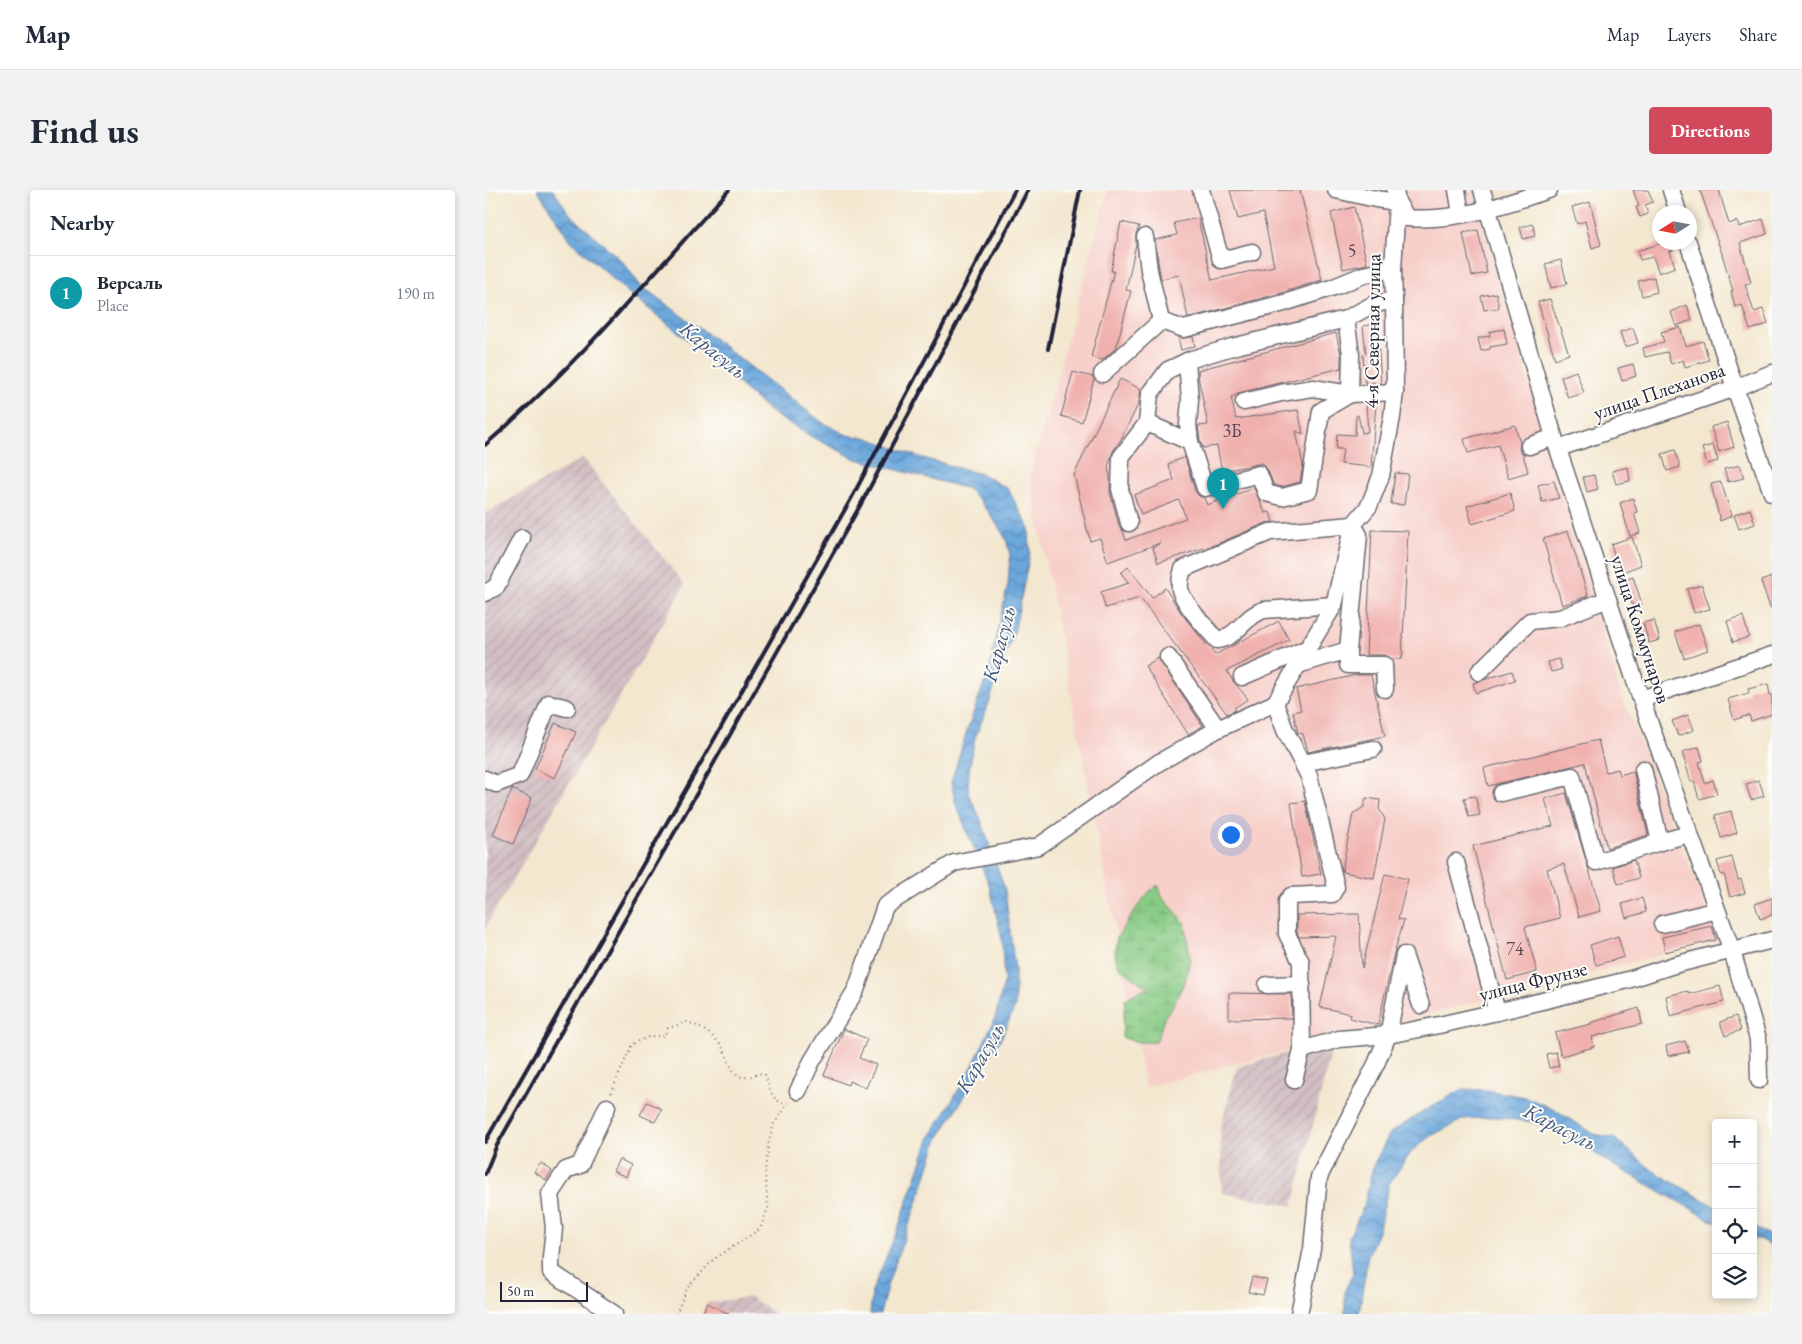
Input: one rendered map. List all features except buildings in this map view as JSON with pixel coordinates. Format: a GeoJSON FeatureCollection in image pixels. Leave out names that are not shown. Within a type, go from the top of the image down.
{"type":"FeatureCollection","features":[{"type":"Feature","properties":{"kind":"street"},"geometry":{"type":"LineString","coordinates":[[1201,190],[1221,260],[1252,252]]}},
{"type":"Feature","properties":{"kind":"street"},"geometry":{"type":"LineString","coordinates":[[1336,190],[1376,199],[1396,196],[1407,218]]}},
{"type":"Feature","properties":{"kind":"street"},"geometry":{"type":"LineString","coordinates":[[1457,190],[1461,214]]}},
{"type":"Feature","properties":{"kind":"street","name":"улица Коммунаров"},"geometry":{"type":"LineString","coordinates":[[1482,190],[1588,555],[1608,599],[1641,699],[1732,951],[1758,1039],[1759,1080]]}},
{"type":"Feature","properties":{"kind":"street"},"geometry":{"type":"LineString","coordinates":[[1407,218],[1425,220],[1488,210],[1549,190]]}},
{"type":"Feature","properties":{"kind":"street"},"geometry":{"type":"LineString","coordinates":[[1671,190],[1676,205]]}},
{"type":"Feature","properties":{"kind":"street","name":"4-я Северная улица"},"geometry":{"type":"LineString","coordinates":[[1275,703],[1334,605],[1353,525],[1369,506],[1381,476],[1395,392],[1393,269],[1396,196]]}},
{"type":"Feature","properties":{"kind":"street"},"geometry":{"type":"LineString","coordinates":[[1395,231],[1407,218]]}},
{"type":"Feature","properties":{"kind":"street"},"geometry":{"type":"LineString","coordinates":[[1145,237],[1149,270],[1161,321]]}},
{"type":"Feature","properties":{"kind":"street"},"geometry":{"type":"LineString","coordinates":[[1691,250],[1735,388],[1772,493]]}},
{"type":"Feature","properties":{"kind":"street"},"geometry":{"type":"LineString","coordinates":[[1161,321],[1184,329],[1284,303],[1334,287],[1363,275],[1393,269]]}},
{"type":"Feature","properties":{"kind":"street"},"geometry":{"type":"LineString","coordinates":[[1129,523],[1120,489],[1121,457],[1147,423],[1150,394],[1168,370],[1232,347],[1346,319],[1372,305],[1395,300]]}},
{"type":"Feature","properties":{"kind":"street"},"geometry":{"type":"LineString","coordinates":[[1346,319],[1351,354],[1350,394]]}},
{"type":"Feature","properties":{"kind":"street"},"geometry":{"type":"LineString","coordinates":[[1102,374],[1161,321]]}},
{"type":"Feature","properties":{"kind":"street"},"geometry":{"type":"LineString","coordinates":[[1187,362],[1190,400],[1188,424],[1190,442],[1205,488],[1259,474],[1266,493],[1282,497],[1309,490],[1321,411],[1350,394]]}},
{"type":"Feature","properties":{"kind":"street","name":"улица Плеханова"},"geometry":{"type":"LineString","coordinates":[[1529,446],[1556,442],[1735,388],[1772,373]]}},
{"type":"Feature","properties":{"kind":"street"},"geometry":{"type":"LineString","coordinates":[[1244,402],[1313,388],[1350,394],[1395,392]]}},
{"type":"Feature","properties":{"kind":"street"},"geometry":{"type":"LineString","coordinates":[[1147,423],[1190,442]]}},
{"type":"Feature","properties":{"kind":"street"},"geometry":{"type":"LineString","coordinates":[[1334,605],[1256,612],[1227,639],[1217,640],[1194,613],[1180,590],[1180,580],[1183,569],[1270,532],[1353,525],[1359,535],[1348,665],[1383,665],[1385,689]]}},
{"type":"Feature","properties":{"kind":"street"},"geometry":{"type":"LineString","coordinates":[[485,593],[496,587],[522,538]]}},
{"type":"Feature","properties":{"kind":"street"},"geometry":{"type":"LineString","coordinates":[[1479,672],[1530,622],[1560,618],[1608,599]]}},
{"type":"Feature","properties":{"kind":"street"},"geometry":{"type":"LineString","coordinates":[[1242,677],[1308,648]]}},
{"type":"Feature","properties":{"kind":"street"},"geometry":{"type":"LineString","coordinates":[[1298,665],[1348,650]]}},
{"type":"Feature","properties":{"kind":"street"},"geometry":{"type":"LineString","coordinates":[[1641,699],[1772,655]]}},
{"type":"Feature","properties":{"kind":"street"},"geometry":{"type":"LineString","coordinates":[[1168,656],[1218,729]]}},
{"type":"Feature","properties":{"kind":"street"},"geometry":{"type":"LineString","coordinates":[[485,779],[496,784],[520,775],[549,703],[567,708]]}},
{"type":"Feature","properties":{"kind":"street"},"geometry":{"type":"LineString","coordinates":[[798,1091],[812,1061],[856,990],[885,906],[954,863],[1039,846],[1158,762],[1218,729],[1275,703],[1285,730],[1309,776],[1336,888],[1333,894],[1291,896],[1287,901],[1287,934],[1301,962],[1302,1050],[1294,1080]]}},
{"type":"Feature","properties":{"kind":"street"},"geometry":{"type":"LineString","coordinates":[[1303,763],[1373,749]]}},
{"type":"Feature","properties":{"kind":"street"},"geometry":{"type":"LineString","coordinates":[[1643,769],[1660,842]]}},
{"type":"Feature","properties":{"kind":"street"},"geometry":{"type":"LineString","coordinates":[[1501,792],[1572,776],[1596,862],[1689,834]]}},
{"type":"Feature","properties":{"kind":"street"},"geometry":{"type":"LineString","coordinates":[[1457,862],[1497,1012]]}},
{"type":"Feature","properties":{"kind":"street"},"geometry":{"type":"LineString","coordinates":[[1662,924],[1717,910]]}},
{"type":"Feature","properties":{"kind":"street","name":"улица Фрунзе"},"geometry":{"type":"LineString","coordinates":[[1302,1050],[1339,1039],[1388,1035],[1497,1012],[1628,980],[1674,965],[1772,940]]}},
{"type":"Feature","properties":{"kind":"street"},"geometry":{"type":"LineString","coordinates":[[1299,1314],[1311,1249],[1319,1177],[1376,1064],[1388,1035],[1404,955],[1421,1005]]}},
{"type":"Feature","properties":{"kind":"street"},"geometry":{"type":"LineString","coordinates":[[1267,985],[1301,984]]}},
{"type":"Feature","properties":{"kind":"street"},"geometry":{"type":"LineString","coordinates":[[607,1107],[580,1165],[565,1170],[550,1194],[554,1228],[551,1272],[614,1314]]}},
{"type":"Feature","properties":{"kind":"path"},"geometry":{"type":"LineString","coordinates":[[607,1107],[614,1084],[632,1044],[651,1036],[664,1036],[668,1028],[687,1022],[709,1033],[722,1047],[731,1068],[737,1075],[744,1078],[755,1076],[759,1073],[765,1075],[773,1098],[777,1102],[787,1105],[774,1124],[769,1140],[765,1171],[768,1208],[760,1229],[714,1259],[687,1288],[676,1314]]}},
{"type":"Feature","properties":{"kind":"shaded area"},"geometry":{"type":"Polygon","coordinates":[[[1108,190],[1472,190],[1620,692],[1719,940],[1145,1087],[1030,477],[1108,190]]]}},
{"type":"Feature","properties":{"kind":"shaded area"},"geometry":{"type":"Polygon","coordinates":[[[583,458],[685,585],[485,928],[485,514],[583,458]]]}},
{"type":"Feature","properties":{"kind":"shaded area"},"geometry":{"type":"Polygon","coordinates":[[[1333,1044],[1293,1206],[1222,1193],[1220,1129],[1237,1067],[1298,1050],[1333,1044]]]}},
{"type":"Feature","properties":{"kind":"shaded area"},"geometry":{"type":"Polygon","coordinates":[[[750,1297],[775,1314],[702,1314],[707,1303],[750,1297]]]}},
{"type":"Feature","properties":{"kind":"green space"},"geometry":{"type":"Polygon","coordinates":[[[1158,885],[1163,898],[1185,922],[1190,960],[1185,981],[1165,1016],[1156,1042],[1139,1042],[1122,1037],[1125,999],[1142,990],[1150,990],[1119,967],[1115,950],[1117,937],[1140,903],[1158,885]]]}},
{"type":"Feature","properties":{"kind":"water","name":"Карасуль"},"geometry":{"type":"Polygon","coordinates":[[[537,190],[553,190],[570,214],[624,263],[640,285],[713,338],[823,423],[847,435],[868,438],[916,456],[984,475],[1008,489],[1029,528],[1030,553],[1015,629],[975,738],[969,771],[968,793],[980,817],[1005,890],[1015,970],[1015,1007],[1002,1037],[938,1139],[888,1283],[880,1314],[870,1314],[872,1291],[897,1231],[930,1137],[971,1069],[995,1018],[1004,982],[1002,940],[990,887],[956,805],[951,783],[966,733],[989,669],[1008,584],[1010,555],[1006,539],[989,512],[968,489],[856,459],[810,436],[772,413],[689,341],[625,290],[571,241],[537,190]]]}},
{"type":"Feature","properties":{"kind":"water","name":"Карасуль"},"geometry":{"type":"Polygon","coordinates":[[[1463,1089],[1487,1090],[1526,1097],[1557,1111],[1594,1134],[1614,1138],[1652,1170],[1712,1205],[1712,1221],[1601,1158],[1582,1143],[1532,1122],[1493,1117],[1464,1119],[1429,1137],[1412,1151],[1389,1184],[1378,1232],[1368,1255],[1359,1314],[1345,1314],[1345,1290],[1353,1273],[1349,1237],[1364,1206],[1373,1166],[1390,1133],[1463,1089]]]}},
{"type":"Feature","properties":{"kind":"water"},"geometry":{"type":"Polygon","coordinates":[[[1757,1229],[1772,1236],[1772,1247],[1757,1239],[1757,1229]]]}},
{"type":"Feature","properties":{"kind":"railway"},"geometry":{"type":"LineString","coordinates":[[485,445],[550,385],[641,289],[729,190]]}},
{"type":"Feature","properties":{"kind":"railway"},"geometry":{"type":"LineString","coordinates":[[485,1142],[851,499],[1015,190]]}},
{"type":"Feature","properties":{"kind":"railway"},"geometry":{"type":"LineString","coordinates":[[485,1174],[496,1147],[861,504],[1028,190]]}},
{"type":"Feature","properties":{"kind":"railway"},"geometry":{"type":"LineString","coordinates":[[1048,349],[1080,190]]}},
{"type":"Feature","properties":{"kind":"place","name":"Версаль"},"geometry":{"type":"Point","coordinates":[1223,509]}}]}
